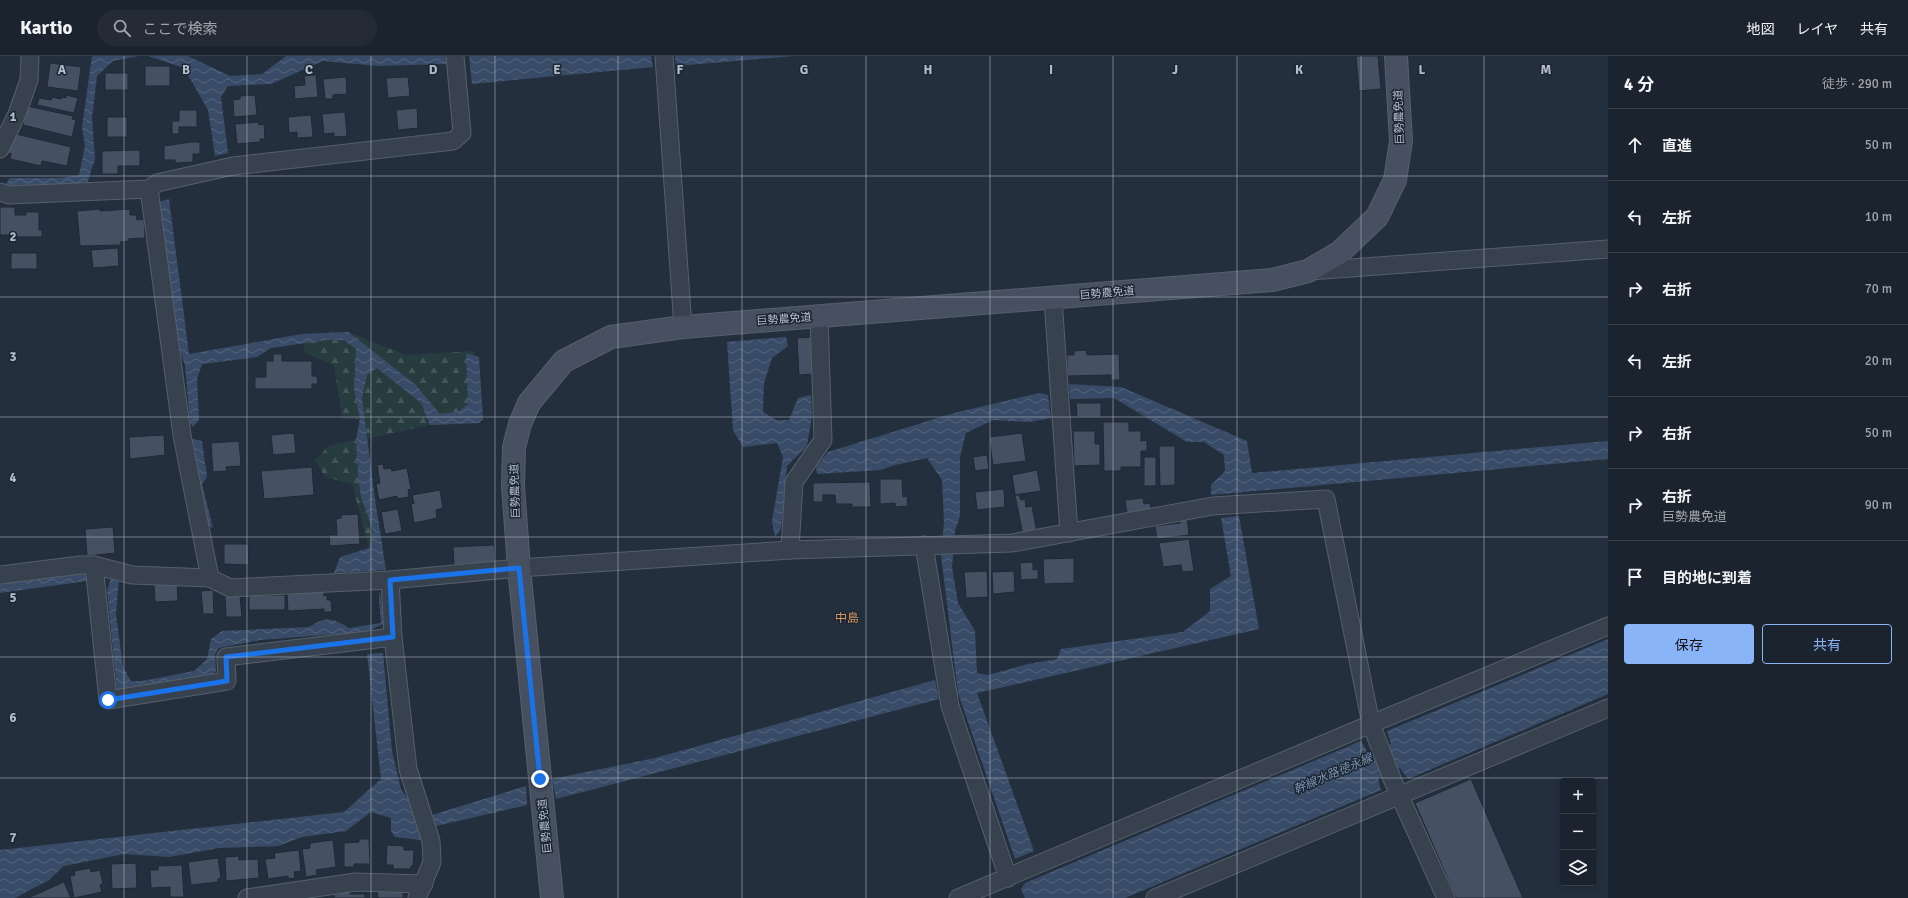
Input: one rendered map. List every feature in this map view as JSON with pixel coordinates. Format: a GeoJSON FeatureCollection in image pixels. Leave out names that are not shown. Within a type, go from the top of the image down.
{"type":"FeatureCollection","features":[{"type":"Feature","properties":{"kind":"street"},"geometry":{"type":"LineString","coordinates":[[0,149],[17,114],[29,80],[30,56]]}},
{"type":"Feature","properties":{"kind":"street"},"geometry":{"type":"LineString","coordinates":[[0,192],[9,195],[149,189],[157,183],[233,166],[453,141],[462,133],[455,56]]}},
{"type":"Feature","properties":{"kind":"street"},"geometry":{"type":"LineString","coordinates":[[664,56],[683,326]]}},
{"type":"Feature","properties":{"kind":"street","name":"巨勢農免道"},"geometry":{"type":"LineString","coordinates":[[552,898],[519,568],[513,486],[514,447],[520,424],[529,403],[564,361],[611,337],[683,326],[819,317],[1272,280],[1308,271],[1339,253],[1377,217],[1395,180],[1401,141],[1396,56]]}},
{"type":"Feature","properties":{"kind":"street"},"geometry":{"type":"LineString","coordinates":[[149,189],[182,435],[210,578]]}},
{"type":"Feature","properties":{"kind":"street"},"geometry":{"type":"LineString","coordinates":[[1308,271],[1608,249]]}},
{"type":"Feature","properties":{"kind":"street"},"geometry":{"type":"LineString","coordinates":[[1053,298],[1069,533]]}},
{"type":"Feature","properties":{"kind":"street"},"geometry":{"type":"LineString","coordinates":[[790,550],[794,482],[824,440],[819,317]]}},
{"type":"Feature","properties":{"kind":"street"},"geometry":{"type":"LineString","coordinates":[[0,575],[80,565],[94,565],[132,575],[210,578],[230,588],[390,580],[519,568],[790,550],[930,545],[960,546],[1012,543],[1213,506],[1326,499],[1373,729],[1396,787],[1446,898]]}},
{"type":"Feature","properties":{"kind":"street"},"geometry":{"type":"LineString","coordinates":[[930,545],[950,706],[1008,878]]}},
{"type":"Feature","properties":{"kind":"street"},"geometry":{"type":"LineString","coordinates":[[94,565],[108,700],[227,681],[226,657],[393,637]]}},
{"type":"Feature","properties":{"kind":"street"},"geometry":{"type":"LineString","coordinates":[[247,898],[292,895],[356,882],[420,891],[432,862],[431,841],[408,769],[393,637],[390,580]]}},
{"type":"Feature","properties":{"kind":"street"},"geometry":{"type":"LineString","coordinates":[[958,898],[1373,729],[1608,626]]}},
{"type":"Feature","properties":{"kind":"street"},"geometry":{"type":"LineString","coordinates":[[1155,898],[1396,787],[1608,708]]}},
{"type":"Feature","properties":{"kind":"green space"},"geometry":{"type":"Polygon","coordinates":[[[348,332],[406,355],[474,351],[479,423],[430,425],[367,439],[383,548],[369,548],[352,484],[325,477],[315,460],[330,445],[356,440],[360,419],[342,419],[334,365],[305,353],[302,335],[348,332]]]}},
{"type":"Feature","properties":{"kind":"water"},"geometry":{"type":"Polygon","coordinates":[[[92,56],[139,56],[113,61],[97,76],[92,118],[95,159],[87,184],[4,186],[10,178],[60,178],[79,175],[85,146],[82,127],[92,56]]]}},
{"type":"Feature","properties":{"kind":"water"},"geometry":{"type":"Polygon","coordinates":[[[148,56],[188,56],[230,76],[262,74],[286,56],[445,56],[447,64],[378,66],[323,61],[271,84],[228,86],[221,97],[228,153],[215,156],[208,110],[184,68],[148,56]]]}},
{"type":"Feature","properties":{"kind":"water"},"geometry":{"type":"Polygon","coordinates":[[[469,56],[651,56],[653,67],[472,84],[469,56]]]}},
{"type":"Feature","properties":{"kind":"water"},"geometry":{"type":"Polygon","coordinates":[[[675,56],[794,56],[676,66],[675,56]]]}},
{"type":"Feature","properties":{"kind":"water"},"geometry":{"type":"Polygon","coordinates":[[[169,199],[189,354],[302,334],[348,332],[415,384],[440,414],[458,412],[468,404],[466,353],[479,357],[483,419],[479,423],[430,425],[421,403],[377,368],[367,375],[362,398],[386,570],[334,573],[340,557],[369,548],[373,531],[361,497],[358,476],[356,440],[360,419],[354,390],[356,349],[344,340],[327,340],[271,348],[257,357],[202,364],[197,379],[199,420],[193,427],[190,423],[185,365],[175,339],[158,202],[169,199]]]}},
{"type":"Feature","properties":{"kind":"water"},"geometry":{"type":"Polygon","coordinates":[[[786,337],[788,346],[772,358],[764,383],[763,412],[776,420],[789,420],[798,398],[811,395],[812,415],[807,446],[787,466],[781,529],[775,537],[772,521],[783,457],[777,443],[743,447],[733,430],[727,342],[786,337]]]}},
{"type":"Feature","properties":{"kind":"water"},"geometry":{"type":"Polygon","coordinates":[[[1069,384],[1121,387],[1247,441],[1252,473],[1608,441],[1608,459],[1211,495],[1211,485],[1225,471],[1224,455],[1204,442],[1187,442],[1114,398],[1070,399],[1069,384]]]}},
{"type":"Feature","properties":{"kind":"water"},"geometry":{"type":"Polygon","coordinates":[[[1039,393],[1048,395],[1051,418],[1029,422],[993,420],[966,433],[960,457],[960,516],[955,531],[952,567],[958,603],[975,631],[977,673],[988,675],[1028,664],[1057,659],[1061,649],[1183,632],[1210,611],[1210,589],[1231,576],[1221,518],[1239,516],[1259,629],[977,693],[1034,851],[1015,859],[958,693],[941,555],[944,522],[942,480],[927,458],[880,470],[817,474],[816,467],[828,452],[954,413],[1039,393]]]}},
{"type":"Feature","properties":{"kind":"water"},"geometry":{"type":"Polygon","coordinates":[[[192,439],[202,441],[207,477],[202,484],[213,528],[209,526],[192,439]]]}},
{"type":"Feature","properties":{"kind":"water"},"geometry":{"type":"Polygon","coordinates":[[[85,573],[87,581],[0,593],[0,583],[85,573]]]}},
{"type":"Feature","properties":{"kind":"water"},"geometry":{"type":"Polygon","coordinates":[[[112,575],[119,579],[116,614],[123,667],[131,681],[142,681],[194,671],[207,659],[211,639],[222,631],[309,627],[315,623],[325,620],[334,620],[349,628],[381,623],[380,592],[384,624],[365,632],[260,640],[219,648],[215,654],[216,671],[211,676],[117,692],[107,590],[112,575]]]}},
{"type":"Feature","properties":{"kind":"water","name":"幹線水路徳永線"},"geometry":{"type":"Polygon","coordinates":[[[1608,639],[1608,694],[1408,779],[1400,768],[1378,778],[1381,790],[1125,898],[1025,898],[1021,889],[1025,883],[1361,741],[1369,755],[1391,744],[1387,731],[1608,639]]]}},
{"type":"Feature","properties":{"kind":"water"},"geometry":{"type":"Polygon","coordinates":[[[383,653],[392,751],[401,789],[408,799],[421,840],[395,837],[391,831],[391,818],[371,812],[346,831],[302,837],[278,846],[219,848],[169,857],[124,854],[64,866],[49,880],[15,898],[0,898],[0,850],[344,812],[381,779],[367,654],[383,653]]]}},
{"type":"Feature","properties":{"kind":"water"},"geometry":{"type":"Polygon","coordinates":[[[935,680],[939,699],[556,799],[552,779],[655,758],[935,680]]]}},
{"type":"Feature","properties":{"kind":"water"},"geometry":{"type":"Polygon","coordinates":[[[526,786],[527,805],[436,826],[432,815],[526,786]]]}},
{"type":"Feature","properties":{"kind":"building"},"geometry":{"type":"Polygon","coordinates":[[[1356,56],[1378,56],[1381,89],[1359,91],[1356,56]]]}},
{"type":"Feature","properties":{"kind":"building"},"geometry":{"type":"Polygon","coordinates":[[[50,63],[81,67],[78,91],[47,87],[50,63]]]}},
{"type":"Feature","properties":{"kind":"building"},"geometry":{"type":"Polygon","coordinates":[[[145,66],[170,66],[170,86],[145,86],[145,66]]]}},
{"type":"Feature","properties":{"kind":"building"},"geometry":{"type":"Polygon","coordinates":[[[105,73],[128,73],[128,90],[105,90],[105,73]]]}},
{"type":"Feature","properties":{"kind":"building"},"geometry":{"type":"Polygon","coordinates":[[[316,75],[318,97],[295,99],[294,86],[305,85],[304,76],[316,75]]]}},
{"type":"Feature","properties":{"kind":"building"},"geometry":{"type":"Polygon","coordinates":[[[346,77],[347,94],[333,95],[333,99],[325,99],[323,79],[346,77]]]}},
{"type":"Feature","properties":{"kind":"building"},"geometry":{"type":"Polygon","coordinates":[[[408,77],[410,96],[388,98],[386,78],[408,77]]]}},
{"type":"Feature","properties":{"kind":"building"},"geometry":{"type":"Polygon","coordinates":[[[66,95],[78,98],[74,113],[37,105],[39,98],[51,100],[52,97],[61,99],[62,97],[66,98],[66,95]]]}},
{"type":"Feature","properties":{"kind":"building"},"geometry":{"type":"Polygon","coordinates":[[[255,95],[257,115],[234,117],[233,100],[240,99],[240,96],[255,95]]]}},
{"type":"Feature","properties":{"kind":"building"},"geometry":{"type":"Polygon","coordinates":[[[27,106],[73,116],[72,119],[76,120],[72,137],[23,125],[27,106]]]}},
{"type":"Feature","properties":{"kind":"building"},"geometry":{"type":"Polygon","coordinates":[[[417,108],[418,128],[398,130],[396,110],[417,108]]]}},
{"type":"Feature","properties":{"kind":"building"},"geometry":{"type":"Polygon","coordinates":[[[179,110],[197,110],[197,127],[179,127],[179,134],[172,134],[172,121],[179,121],[179,110]]]}},
{"type":"Feature","properties":{"kind":"building"},"geometry":{"type":"Polygon","coordinates":[[[345,112],[347,136],[334,137],[334,133],[324,134],[322,114],[345,112]]]}},
{"type":"Feature","properties":{"kind":"building"},"geometry":{"type":"Polygon","coordinates":[[[311,115],[313,137],[297,138],[297,132],[289,133],[288,117],[311,115]]]}},
{"type":"Feature","properties":{"kind":"building"},"geometry":{"type":"Polygon","coordinates":[[[107,117],[127,117],[127,137],[107,137],[107,117]]]}},
{"type":"Feature","properties":{"kind":"building"},"geometry":{"type":"Polygon","coordinates":[[[258,122],[259,125],[264,124],[265,139],[260,139],[260,142],[237,144],[235,124],[258,122]]]}},
{"type":"Feature","properties":{"kind":"building"},"geometry":{"type":"Polygon","coordinates":[[[16,134],[71,147],[67,166],[42,161],[41,166],[10,159],[11,154],[7,152],[13,137],[15,137],[16,134]]]}},
{"type":"Feature","properties":{"kind":"building"},"geometry":{"type":"Polygon","coordinates":[[[200,142],[200,154],[193,154],[193,162],[175,163],[175,160],[164,160],[164,146],[200,142]]]}},
{"type":"Feature","properties":{"kind":"building"},"geometry":{"type":"Polygon","coordinates":[[[140,150],[140,166],[118,166],[118,174],[102,174],[102,151],[140,150]]]}},
{"type":"Feature","properties":{"kind":"building"},"geometry":{"type":"Polygon","coordinates":[[[0,207],[15,207],[15,215],[26,215],[26,212],[39,212],[39,230],[42,230],[42,237],[0,235],[0,207]]]}},
{"type":"Feature","properties":{"kind":"building"},"geometry":{"type":"Polygon","coordinates":[[[100,209],[100,211],[130,209],[130,215],[136,215],[137,220],[144,219],[145,238],[128,239],[129,241],[120,242],[121,245],[80,246],[77,211],[100,209]]]}},
{"type":"Feature","properties":{"kind":"building"},"geometry":{"type":"Polygon","coordinates":[[[118,248],[119,266],[93,268],[91,250],[118,248]]]}},
{"type":"Feature","properties":{"kind":"building"},"geometry":{"type":"Polygon","coordinates":[[[11,253],[37,253],[37,269],[11,269],[11,253]]]}},
{"type":"Feature","properties":{"kind":"building"},"geometry":{"type":"Polygon","coordinates":[[[811,337],[813,374],[799,375],[797,338],[811,337]]]}},
{"type":"Feature","properties":{"kind":"building"},"geometry":{"type":"Polygon","coordinates":[[[1086,350],[1087,355],[1119,354],[1120,380],[1111,380],[1111,375],[1067,376],[1067,355],[1074,355],[1074,351],[1086,350]]]}},
{"type":"Feature","properties":{"kind":"building"},"geometry":{"type":"Polygon","coordinates":[[[273,354],[282,354],[282,361],[312,361],[312,376],[317,376],[318,384],[312,384],[312,389],[255,389],[255,377],[266,377],[266,361],[273,361],[273,354]]]}},
{"type":"Feature","properties":{"kind":"building"},"geometry":{"type":"Polygon","coordinates":[[[1076,403],[1101,403],[1101,417],[1077,417],[1076,403]]]}},
{"type":"Feature","properties":{"kind":"building"},"geometry":{"type":"Polygon","coordinates":[[[1103,422],[1129,422],[1129,431],[1141,431],[1141,441],[1147,440],[1147,451],[1141,451],[1141,467],[1121,467],[1121,471],[1104,471],[1103,422]]]}},
{"type":"Feature","properties":{"kind":"building"},"geometry":{"type":"Polygon","coordinates":[[[1073,431],[1095,431],[1095,444],[1100,444],[1100,465],[1074,466],[1073,431]]]}},
{"type":"Feature","properties":{"kind":"building"},"geometry":{"type":"Polygon","coordinates":[[[294,433],[296,453],[273,455],[271,435],[294,433]]]}},
{"type":"Feature","properties":{"kind":"building"},"geometry":{"type":"Polygon","coordinates":[[[1022,433],[1026,461],[993,465],[989,437],[1022,433]]]}},
{"type":"Feature","properties":{"kind":"building"},"geometry":{"type":"Polygon","coordinates":[[[164,435],[165,455],[130,459],[129,437],[164,435]]]}},
{"type":"Feature","properties":{"kind":"building"},"geometry":{"type":"Polygon","coordinates":[[[239,441],[241,466],[226,467],[227,471],[213,472],[211,443],[239,441]]]}},
{"type":"Feature","properties":{"kind":"building"},"geometry":{"type":"Polygon","coordinates":[[[1159,446],[1175,446],[1175,485],[1160,486],[1159,446]]]}},
{"type":"Feature","properties":{"kind":"building"},"geometry":{"type":"Polygon","coordinates":[[[987,455],[989,469],[975,471],[973,457],[987,455]]]}},
{"type":"Feature","properties":{"kind":"building"},"geometry":{"type":"Polygon","coordinates":[[[1144,457],[1156,457],[1156,486],[1144,486],[1144,457]]]}},
{"type":"Feature","properties":{"kind":"building"},"geometry":{"type":"Polygon","coordinates":[[[383,464],[384,469],[391,468],[392,471],[407,468],[411,489],[408,490],[409,497],[397,499],[397,496],[379,500],[376,484],[380,483],[377,465],[383,464]]]}},
{"type":"Feature","properties":{"kind":"building"},"geometry":{"type":"Polygon","coordinates":[[[312,467],[314,495],[264,499],[261,471],[312,467]]]}},
{"type":"Feature","properties":{"kind":"building"},"geometry":{"type":"Polygon","coordinates":[[[1037,470],[1041,491],[1015,495],[1012,475],[1037,470]]]}},
{"type":"Feature","properties":{"kind":"building"},"geometry":{"type":"Polygon","coordinates":[[[880,479],[902,479],[903,497],[907,496],[908,506],[895,507],[895,503],[880,504],[880,479]]]}},
{"type":"Feature","properties":{"kind":"building"},"geometry":{"type":"Polygon","coordinates":[[[870,482],[871,507],[852,507],[852,504],[836,504],[835,495],[823,495],[823,502],[813,502],[813,483],[870,482]]]}},
{"type":"Feature","properties":{"kind":"building"},"geometry":{"type":"Polygon","coordinates":[[[1004,489],[1005,507],[977,510],[975,492],[1004,489]]]}},
{"type":"Feature","properties":{"kind":"building"},"geometry":{"type":"Polygon","coordinates":[[[440,490],[443,508],[436,510],[437,518],[414,523],[411,504],[414,503],[412,495],[440,490]]]}},
{"type":"Feature","properties":{"kind":"building"},"geometry":{"type":"Polygon","coordinates":[[[1015,495],[1019,495],[1021,500],[1025,499],[1026,507],[1032,506],[1037,533],[1023,535],[1015,495]]]}},
{"type":"Feature","properties":{"kind":"building"},"geometry":{"type":"Polygon","coordinates":[[[1143,498],[1144,504],[1150,503],[1151,510],[1127,513],[1125,500],[1143,498]]]}},
{"type":"Feature","properties":{"kind":"building"},"geometry":{"type":"Polygon","coordinates":[[[398,509],[402,531],[385,534],[381,512],[398,509]]]}},
{"type":"Feature","properties":{"kind":"building"},"geometry":{"type":"Polygon","coordinates":[[[358,514],[360,544],[330,546],[329,535],[337,535],[336,519],[341,518],[341,515],[358,514]]]}},
{"type":"Feature","properties":{"kind":"building"},"geometry":{"type":"Polygon","coordinates":[[[1187,518],[1189,535],[1157,539],[1155,526],[1180,523],[1179,519],[1187,518]]]}},
{"type":"Feature","properties":{"kind":"building"},"geometry":{"type":"Polygon","coordinates":[[[113,527],[115,553],[87,556],[85,529],[113,527]]]}},
{"type":"Feature","properties":{"kind":"building"},"geometry":{"type":"Polygon","coordinates":[[[1189,539],[1194,571],[1182,572],[1181,565],[1163,567],[1159,543],[1189,539]]]}},
{"type":"Feature","properties":{"kind":"building"},"geometry":{"type":"Polygon","coordinates":[[[224,544],[248,544],[249,565],[224,564],[224,544]]]}},
{"type":"Feature","properties":{"kind":"building"},"geometry":{"type":"Polygon","coordinates":[[[494,545],[495,562],[454,565],[453,547],[494,545]]]}},
{"type":"Feature","properties":{"kind":"building"},"geometry":{"type":"Polygon","coordinates":[[[1074,558],[1074,583],[1044,584],[1043,559],[1074,558]]]}},
{"type":"Feature","properties":{"kind":"building"},"geometry":{"type":"Polygon","coordinates":[[[1033,562],[1033,570],[1038,569],[1038,579],[1021,580],[1020,563],[1033,562]]]}},
{"type":"Feature","properties":{"kind":"building"},"geometry":{"type":"Polygon","coordinates":[[[987,571],[988,597],[966,598],[964,572],[987,571]]]}},
{"type":"Feature","properties":{"kind":"building"},"geometry":{"type":"Polygon","coordinates":[[[1014,571],[1015,592],[993,594],[992,572],[1014,571]]]}},
{"type":"Feature","properties":{"kind":"building"},"geometry":{"type":"Polygon","coordinates":[[[177,581],[178,601],[155,602],[154,582],[177,581]]]}},
{"type":"Feature","properties":{"kind":"building"},"geometry":{"type":"Polygon","coordinates":[[[312,588],[312,592],[324,592],[324,596],[327,595],[327,600],[331,600],[332,612],[324,612],[324,609],[288,611],[287,594],[297,593],[297,589],[312,588]]]}},
{"type":"Feature","properties":{"kind":"building"},"geometry":{"type":"Polygon","coordinates":[[[213,590],[214,614],[203,614],[201,591],[213,590]]]}},
{"type":"Feature","properties":{"kind":"building"},"geometry":{"type":"Polygon","coordinates":[[[249,595],[285,595],[285,610],[249,610],[249,595]]]}},
{"type":"Feature","properties":{"kind":"building"},"geometry":{"type":"Polygon","coordinates":[[[225,596],[240,596],[242,617],[226,617],[225,596]]]}},
{"type":"Feature","properties":{"kind":"building"},"geometry":{"type":"Polygon","coordinates":[[[1471,779],[1523,898],[1456,898],[1415,803],[1471,779]]]}},
{"type":"Feature","properties":{"kind":"building"},"geometry":{"type":"Polygon","coordinates":[[[359,839],[369,839],[370,864],[354,864],[354,867],[344,867],[344,843],[359,842],[359,839]]]}},
{"type":"Feature","properties":{"kind":"building"},"geometry":{"type":"Polygon","coordinates":[[[333,840],[336,867],[316,870],[317,875],[306,877],[302,849],[310,848],[310,843],[333,840]]]}},
{"type":"Feature","properties":{"kind":"building"},"geometry":{"type":"Polygon","coordinates":[[[387,845],[404,846],[404,850],[414,850],[413,866],[411,866],[411,869],[393,869],[393,865],[386,865],[387,845]]]}},
{"type":"Feature","properties":{"kind":"building"},"geometry":{"type":"Polygon","coordinates":[[[299,850],[301,871],[294,872],[295,878],[288,879],[288,876],[268,879],[265,859],[275,858],[274,853],[299,850]]]}},
{"type":"Feature","properties":{"kind":"building"},"geometry":{"type":"Polygon","coordinates":[[[239,856],[239,860],[258,859],[259,878],[226,881],[225,857],[239,856]]]}},
{"type":"Feature","properties":{"kind":"building"},"geometry":{"type":"Polygon","coordinates":[[[218,858],[221,878],[218,879],[218,882],[191,885],[188,862],[218,858]]]}},
{"type":"Feature","properties":{"kind":"building"},"geometry":{"type":"Polygon","coordinates":[[[136,863],[137,888],[112,889],[111,864],[136,863]]]}},
{"type":"Feature","properties":{"kind":"building"},"geometry":{"type":"Polygon","coordinates":[[[182,865],[184,897],[170,897],[170,887],[151,888],[150,870],[158,870],[158,866],[182,865]]]}},
{"type":"Feature","properties":{"kind":"building"},"geometry":{"type":"Polygon","coordinates":[[[90,868],[91,872],[100,870],[103,884],[100,885],[102,892],[74,898],[70,876],[75,875],[74,871],[90,868]]]}},
{"type":"Feature","properties":{"kind":"building"},"geometry":{"type":"Polygon","coordinates":[[[64,882],[71,898],[28,898],[64,882]]]}},
{"type":"Feature","properties":{"kind":"building"},"geometry":{"type":"Polygon","coordinates":[[[339,890],[350,890],[350,894],[365,894],[365,898],[334,898],[334,894],[339,894],[339,890]]]}},
{"type":"Feature","properties":{"kind":"building"},"geometry":{"type":"Polygon","coordinates":[[[403,890],[403,898],[378,898],[377,891],[403,890]]]}},
{"type":"Feature","properties":{"kind":"district","name":"中島"},"geometry":{"type":"Point","coordinates":[847,618]}},
{"type":"Feature","properties":{"kind":"route"},"geometry":{"type":"LineString","coordinates":[[108,700],[227,681],[226,657],[393,637],[390,580],[519,568],[540,779]]}}]}
